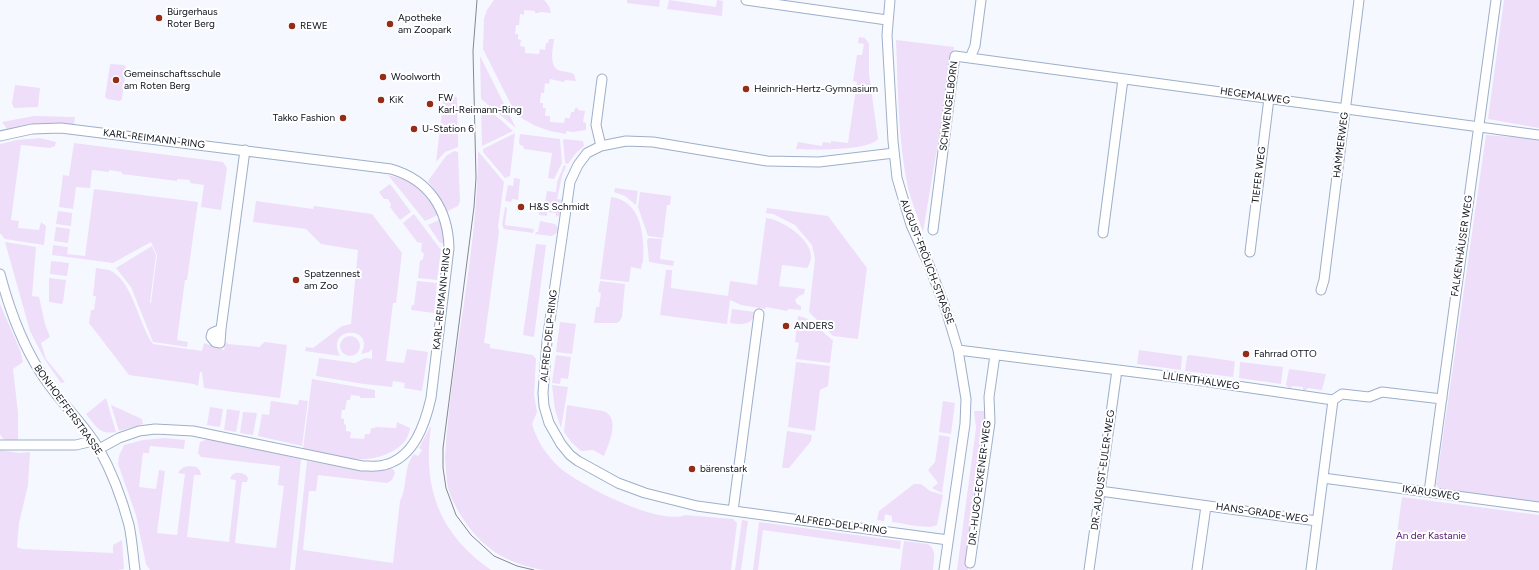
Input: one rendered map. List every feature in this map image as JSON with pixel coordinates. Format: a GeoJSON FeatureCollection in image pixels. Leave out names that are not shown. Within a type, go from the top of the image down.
{"type":"FeatureCollection","features":[{"type":"Feature","properties":{"kind":"street"},"geometry":{"type":"LineString","coordinates":[[746,0],[887,20]]}},
{"type":"Feature","properties":{"kind":"street","name":"AUGUST-FRÖLICH-STRASSE"},"geometry":{"type":"LineString","coordinates":[[890,0],[887,20],[887,35],[894,153],[897,178],[911,225],[930,265],[946,310],[958,350],[966,399],[965,424],[944,570]]}},
{"type":"Feature","properties":{"kind":"street","name":"SCHWENGELBORN"},"geometry":{"type":"LineString","coordinates":[[933,230],[955,56],[970,58],[975,46],[981,0]]}},
{"type":"Feature","properties":{"kind":"street","name":"HAMMERWEG"},"geometry":{"type":"LineString","coordinates":[[1321,290],[1324,280],[1359,0]]}},
{"type":"Feature","properties":{"kind":"street","name":"FALKENHÄUSER WEG"},"geometry":{"type":"LineString","coordinates":[[1429,492],[1496,0]]}},
{"type":"Feature","properties":{"kind":"street","name":"HEGEMALWEG"},"geometry":{"type":"LineString","coordinates":[[970,58],[1539,135]]}},
{"type":"Feature","properties":{"kind":"street"},"geometry":{"type":"LineString","coordinates":[[601,146],[596,125],[602,79]]}},
{"type":"Feature","properties":{"kind":"street"},"geometry":{"type":"LineString","coordinates":[[1103,233],[1123,79]]}},
{"type":"Feature","properties":{"kind":"street","name":"TIEFER WEG"},"geometry":{"type":"LineString","coordinates":[[1250,252],[1269,98]]}},
{"type":"Feature","properties":{"kind":"street","name":"KARL-REIMANN-RING"},"geometry":{"type":"LineString","coordinates":[[0,136],[32,129],[62,128],[391,169],[411,177],[426,187],[442,212],[446,223],[449,242],[428,413],[417,439],[405,453],[395,461],[383,466],[362,466],[193,431],[155,428],[139,431],[119,438],[99,449]]}},
{"type":"Feature","properties":{"kind":"street","name":"ALFRED-DELP-RING"},"geometry":{"type":"LineString","coordinates":[[894,153],[831,161],[794,162],[767,161],[653,142],[626,141],[592,149],[582,157],[570,182],[560,244],[546,352],[543,393],[544,406],[549,423],[560,444],[578,461],[618,483],[661,498],[697,506],[948,540]]}},
{"type":"Feature","properties":{"kind":"street"},"geometry":{"type":"LineString","coordinates":[[222,329],[245,150]]}},
{"type":"Feature","properties":{"kind":"street","name":"BONHOEFFERSTRASSE"},"geometry":{"type":"LineString","coordinates":[[0,274],[5,294],[21,338],[36,365],[99,449],[112,474],[129,526],[135,570]]}},
{"type":"Feature","properties":{"kind":"street"},"geometry":{"type":"LineString","coordinates":[[733,511],[759,314]]}},
{"type":"Feature","properties":{"kind":"street","name":"LILIENTHALWEG"},"geometry":{"type":"LineString","coordinates":[[958,350],[1333,400],[1342,394],[1369,397],[1382,392],[1442,399]]}},
{"type":"Feature","properties":{"kind":"street","name":"DR.-HUGO-ECKENER-WEG"},"geometry":{"type":"LineString","coordinates":[[970,563],[990,422],[989,397],[995,354]]}},
{"type":"Feature","properties":{"kind":"street","name":"DR.-AUGUST-EULER-WEG"},"geometry":{"type":"LineString","coordinates":[[1089,570],[1117,370]]}},
{"type":"Feature","properties":{"kind":"street"},"geometry":{"type":"LineString","coordinates":[[1311,570],[1333,400]]}},
{"type":"Feature","properties":{"kind":"street"},"geometry":{"type":"LineString","coordinates":[[0,445],[76,445],[93,441]]}},
{"type":"Feature","properties":{"kind":"street","name":"IKARUSWEG"},"geometry":{"type":"LineString","coordinates":[[1324,478],[1539,507]]}},
{"type":"Feature","properties":{"kind":"street","name":"HANS-GRADE-WEG"},"geometry":{"type":"LineString","coordinates":[[1100,490],[1317,521]]}},
{"type":"Feature","properties":{"kind":"street","name":"HANS-GRADE-WEG"},"geometry":{"type":"LineString","coordinates":[[1197,570],[1206,506]]}},
{"type":"Feature","properties":{"kind":"green space"},"geometry":{"type":"Polygon","coordinates":[[[494,0],[544,0],[548,4],[551,13],[535,13],[535,11],[524,10],[524,15],[520,14],[519,25],[516,25],[515,34],[518,34],[518,39],[521,40],[520,46],[525,47],[525,53],[539,54],[540,49],[545,50],[546,43],[548,43],[549,39],[554,39],[552,58],[554,66],[561,71],[574,74],[576,81],[565,80],[564,82],[550,79],[549,84],[545,83],[544,93],[541,93],[540,103],[543,103],[543,108],[546,108],[545,116],[550,116],[550,122],[564,123],[565,118],[570,118],[571,112],[574,112],[575,108],[585,111],[583,122],[586,123],[586,130],[573,132],[566,131],[566,134],[550,131],[536,126],[516,114],[483,49],[484,19],[487,10],[494,0]]]}},
{"type":"Feature","properties":{"kind":"green space"},"geometry":{"type":"Polygon","coordinates":[[[627,0],[660,0],[659,7],[627,3],[627,0]]]}},
{"type":"Feature","properties":{"kind":"green space"},"geometry":{"type":"Polygon","coordinates":[[[669,0],[716,7],[717,0],[723,1],[722,16],[667,9],[669,0]]]}},
{"type":"Feature","properties":{"kind":"green space"},"geometry":{"type":"Polygon","coordinates":[[[1504,0],[1539,0],[1539,128],[1488,119],[1504,0]]]}},
{"type":"Feature","properties":{"kind":"green space"},"geometry":{"type":"Polygon","coordinates":[[[859,37],[865,38],[869,44],[869,74],[878,139],[872,143],[852,148],[796,149],[798,142],[822,146],[823,142],[831,143],[831,141],[848,143],[857,82],[853,81],[857,55],[862,55],[864,44],[858,43],[859,37]]]}},
{"type":"Feature","properties":{"kind":"green space"},"geometry":{"type":"Polygon","coordinates":[[[896,40],[954,47],[923,232],[908,188],[902,152],[896,40]]]}},
{"type":"Feature","properties":{"kind":"green space"},"geometry":{"type":"Polygon","coordinates":[[[480,56],[516,128],[481,99],[480,56]]]}},
{"type":"Feature","properties":{"kind":"green space"},"geometry":{"type":"Polygon","coordinates":[[[111,64],[124,65],[126,67],[122,99],[120,101],[107,99],[105,97],[111,64]]]}},
{"type":"Feature","properties":{"kind":"green space"},"geometry":{"type":"Polygon","coordinates":[[[15,85],[40,88],[38,107],[14,108],[12,103],[15,85]]]}},
{"type":"Feature","properties":{"kind":"green space"},"geometry":{"type":"Polygon","coordinates":[[[444,95],[457,97],[458,147],[445,152],[436,162],[444,95]]]}},
{"type":"Feature","properties":{"kind":"green space"},"geometry":{"type":"Polygon","coordinates":[[[485,106],[513,131],[482,146],[481,107],[485,106]]]}},
{"type":"Feature","properties":{"kind":"green space"},"geometry":{"type":"Polygon","coordinates":[[[34,116],[75,117],[74,125],[40,124],[7,129],[2,122],[34,116]]]}},
{"type":"Feature","properties":{"kind":"green space"},"geometry":{"type":"Polygon","coordinates":[[[515,133],[510,176],[505,178],[483,152],[483,149],[515,133]]]}},
{"type":"Feature","properties":{"kind":"green space"},"geometry":{"type":"Polygon","coordinates":[[[520,134],[560,139],[562,163],[554,179],[548,178],[552,153],[524,149],[519,142],[520,134]]]}},
{"type":"Feature","properties":{"kind":"green space"},"geometry":{"type":"Polygon","coordinates":[[[1486,135],[1539,139],[1539,502],[1440,489],[1436,485],[1486,135]]]}},
{"type":"Feature","properties":{"kind":"green space"},"geometry":{"type":"Polygon","coordinates":[[[40,138],[56,142],[55,146],[50,148],[21,145],[11,220],[19,221],[18,228],[39,230],[41,222],[46,226],[44,245],[5,239],[0,233],[0,144],[17,140],[40,138]]]}},
{"type":"Feature","properties":{"kind":"green space"},"geometry":{"type":"Polygon","coordinates":[[[563,139],[583,141],[584,146],[576,153],[568,164],[565,163],[563,139]]]}},
{"type":"Feature","properties":{"kind":"green space"},"geometry":{"type":"Polygon","coordinates":[[[74,143],[223,162],[227,168],[221,210],[201,207],[204,185],[190,183],[190,180],[177,179],[177,181],[122,174],[122,172],[109,170],[109,172],[92,170],[90,188],[76,187],[73,209],[59,207],[63,175],[69,176],[74,143]]]}},
{"type":"Feature","properties":{"kind":"green space"},"geometry":{"type":"Polygon","coordinates":[[[454,151],[458,152],[460,201],[458,206],[446,212],[443,208],[445,206],[428,181],[446,156],[454,151]]]}},
{"type":"Feature","properties":{"kind":"green space"},"geometry":{"type":"Polygon","coordinates":[[[478,151],[504,182],[498,227],[499,232],[484,343],[490,344],[490,348],[533,355],[536,359],[534,395],[537,412],[532,424],[542,447],[554,462],[569,475],[620,502],[658,515],[673,517],[685,515],[733,519],[737,523],[731,570],[544,570],[518,563],[495,552],[476,536],[460,514],[448,488],[445,458],[448,419],[474,228],[478,151]]]}},
{"type":"Feature","properties":{"kind":"green space"},"geometry":{"type":"Polygon","coordinates":[[[564,165],[566,166],[562,176],[557,199],[563,200],[561,214],[556,217],[556,213],[547,212],[547,216],[539,215],[539,203],[545,203],[547,191],[556,192],[557,182],[564,165]]]}},
{"type":"Feature","properties":{"kind":"green space"},"geometry":{"type":"Polygon","coordinates":[[[388,175],[407,180],[423,193],[440,214],[425,221],[388,175]]]}},
{"type":"Feature","properties":{"kind":"green space"},"geometry":{"type":"Polygon","coordinates":[[[514,178],[520,179],[518,200],[512,199],[511,202],[505,201],[508,185],[513,186],[514,178]]]}},
{"type":"Feature","properties":{"kind":"green space"},"geometry":{"type":"Polygon","coordinates":[[[390,184],[411,212],[400,220],[390,207],[391,204],[388,199],[384,199],[379,192],[390,184]]]}},
{"type":"Feature","properties":{"kind":"green space"},"geometry":{"type":"Polygon","coordinates":[[[615,188],[638,191],[636,205],[625,196],[614,192],[615,188]]]}},
{"type":"Feature","properties":{"kind":"green space"},"geometry":{"type":"Polygon","coordinates":[[[94,189],[198,202],[177,340],[188,342],[187,347],[153,342],[131,287],[116,268],[152,246],[156,255],[149,302],[151,303],[157,255],[151,242],[113,263],[52,255],[53,245],[68,247],[67,254],[85,256],[94,189]]]}},
{"type":"Feature","properties":{"kind":"green space"},"geometry":{"type":"Polygon","coordinates":[[[640,192],[671,196],[670,205],[667,205],[663,238],[648,236],[638,207],[640,192]]]}},
{"type":"Feature","properties":{"kind":"green space"},"geometry":{"type":"Polygon","coordinates":[[[611,197],[621,200],[629,205],[635,213],[642,232],[643,263],[641,269],[631,267],[629,282],[600,279],[611,197]]]}},
{"type":"Feature","properties":{"kind":"green space"},"geometry":{"type":"Polygon","coordinates":[[[256,201],[313,209],[314,206],[372,214],[402,253],[396,303],[393,303],[386,361],[404,363],[407,349],[428,352],[422,391],[404,388],[405,383],[393,381],[392,387],[316,376],[319,358],[355,363],[365,358],[372,359],[372,349],[369,352],[361,354],[364,345],[362,338],[357,334],[350,333],[344,334],[339,339],[337,346],[340,356],[305,351],[306,347],[313,348],[342,326],[351,324],[358,250],[321,244],[306,229],[253,222],[256,201]]]}},
{"type":"Feature","properties":{"kind":"green space"},"geometry":{"type":"Polygon","coordinates":[[[505,207],[507,208],[505,225],[534,229],[533,233],[504,229],[502,225],[505,207]]]}},
{"type":"Feature","properties":{"kind":"green space"},"geometry":{"type":"Polygon","coordinates":[[[767,208],[828,216],[867,268],[858,339],[833,336],[809,312],[815,259],[812,245],[795,225],[773,214],[766,213],[767,208]]]}},
{"type":"Feature","properties":{"kind":"green space"},"geometry":{"type":"Polygon","coordinates":[[[58,211],[72,213],[71,226],[56,224],[58,211]]]}},
{"type":"Feature","properties":{"kind":"green space"},"geometry":{"type":"Polygon","coordinates":[[[414,214],[441,250],[437,280],[418,278],[420,261],[423,259],[424,254],[421,251],[422,243],[417,242],[403,223],[414,214]]]}},
{"type":"Feature","properties":{"kind":"green space"},"geometry":{"type":"Polygon","coordinates":[[[766,218],[774,220],[792,229],[807,243],[811,260],[807,268],[782,265],[779,286],[805,289],[804,294],[795,300],[797,304],[801,306],[801,310],[788,309],[787,311],[766,307],[765,309],[741,305],[730,300],[727,324],[660,315],[666,270],[672,270],[671,288],[728,296],[730,281],[757,285],[766,218]]]}},
{"type":"Feature","properties":{"kind":"green space"},"geometry":{"type":"Polygon","coordinates":[[[441,219],[445,243],[440,243],[428,225],[441,219]]]}},
{"type":"Feature","properties":{"kind":"green space"},"geometry":{"type":"Polygon","coordinates":[[[540,221],[555,224],[559,229],[558,232],[552,236],[535,234],[538,232],[540,221]]]}},
{"type":"Feature","properties":{"kind":"green space"},"geometry":{"type":"Polygon","coordinates":[[[56,227],[70,229],[68,243],[54,241],[56,227]]]}},
{"type":"Feature","properties":{"kind":"green space"},"geometry":{"type":"Polygon","coordinates":[[[649,238],[662,239],[660,259],[674,261],[673,266],[649,262],[647,240],[649,238]]]}},
{"type":"Feature","properties":{"kind":"green space"},"geometry":{"type":"Polygon","coordinates":[[[5,242],[36,247],[32,296],[39,297],[45,324],[50,337],[41,343],[46,359],[65,382],[61,383],[45,360],[30,331],[5,242]]]}},
{"type":"Feature","properties":{"kind":"green space"},"geometry":{"type":"Polygon","coordinates":[[[536,244],[546,245],[534,337],[523,335],[536,244]]]}},
{"type":"Feature","properties":{"kind":"green space"},"geometry":{"type":"Polygon","coordinates":[[[51,261],[69,263],[67,276],[50,274],[51,261]]]}},
{"type":"Feature","properties":{"kind":"green space"},"geometry":{"type":"Polygon","coordinates":[[[96,268],[109,270],[117,275],[124,283],[153,344],[202,351],[204,343],[224,350],[226,342],[228,344],[260,347],[265,342],[287,345],[280,398],[204,388],[202,372],[200,372],[198,386],[194,384],[129,375],[89,323],[91,310],[94,310],[96,296],[93,296],[96,268]]]}},
{"type":"Feature","properties":{"kind":"green space"},"geometry":{"type":"Polygon","coordinates":[[[49,278],[66,280],[62,304],[49,302],[49,278]]]}},
{"type":"Feature","properties":{"kind":"green space"},"geometry":{"type":"Polygon","coordinates":[[[417,281],[437,283],[434,313],[411,310],[412,305],[414,305],[417,281]]]}},
{"type":"Feature","properties":{"kind":"green space"},"geometry":{"type":"Polygon","coordinates":[[[600,281],[625,284],[622,317],[617,323],[594,323],[596,307],[599,307],[601,293],[598,292],[600,281]]]}},
{"type":"Feature","properties":{"kind":"green space"},"geometry":{"type":"Polygon","coordinates":[[[0,304],[20,350],[23,362],[13,369],[18,413],[18,442],[10,442],[5,440],[0,434],[0,304]]]}},
{"type":"Feature","properties":{"kind":"green space"},"geometry":{"type":"Polygon","coordinates":[[[732,309],[755,312],[754,317],[746,324],[730,323],[732,309]]]}},
{"type":"Feature","properties":{"kind":"green space"},"geometry":{"type":"Polygon","coordinates":[[[798,316],[813,322],[833,340],[830,363],[796,359],[799,343],[795,342],[798,316]]]}},
{"type":"Feature","properties":{"kind":"green space"},"geometry":{"type":"Polygon","coordinates":[[[560,322],[576,324],[572,354],[556,352],[560,322]]]}},
{"type":"Feature","properties":{"kind":"green space"},"geometry":{"type":"Polygon","coordinates":[[[350,336],[357,339],[360,346],[357,353],[350,356],[343,353],[340,346],[343,339],[350,336]]]}},
{"type":"Feature","properties":{"kind":"green space"},"geometry":{"type":"Polygon","coordinates":[[[1139,350],[1182,356],[1181,370],[1137,364],[1139,350]]]}},
{"type":"Feature","properties":{"kind":"green space"},"geometry":{"type":"Polygon","coordinates":[[[556,355],[571,357],[568,379],[561,378],[560,384],[552,383],[556,355]]]}},
{"type":"Feature","properties":{"kind":"green space"},"geometry":{"type":"Polygon","coordinates":[[[1190,355],[1235,362],[1233,377],[1185,371],[1187,356],[1190,355]]]}},
{"type":"Feature","properties":{"kind":"green space"},"geometry":{"type":"Polygon","coordinates":[[[796,362],[830,366],[828,386],[820,390],[815,431],[788,427],[796,362]]]}},
{"type":"Feature","properties":{"kind":"green space"},"geometry":{"type":"Polygon","coordinates":[[[1240,362],[1283,367],[1281,384],[1239,378],[1240,362]]]}},
{"type":"Feature","properties":{"kind":"green space"},"geometry":{"type":"Polygon","coordinates":[[[1289,369],[1326,374],[1322,390],[1308,388],[1303,391],[1303,387],[1292,386],[1289,388],[1286,385],[1289,369]]]}},
{"type":"Feature","properties":{"kind":"green space"},"geometry":{"type":"Polygon","coordinates":[[[312,379],[375,390],[375,398],[360,398],[360,396],[351,395],[350,400],[347,400],[345,410],[342,410],[341,418],[344,419],[346,431],[351,432],[350,438],[364,439],[365,434],[370,434],[371,428],[396,428],[397,422],[410,428],[406,439],[400,447],[393,451],[382,456],[371,458],[348,459],[303,449],[312,379]]]}},
{"type":"Feature","properties":{"kind":"green space"},"geometry":{"type":"Polygon","coordinates":[[[552,385],[568,387],[561,428],[555,410],[552,385]]]}},
{"type":"Feature","properties":{"kind":"green space"},"geometry":{"type":"Polygon","coordinates":[[[106,398],[116,432],[110,433],[98,429],[86,414],[106,398]]]}},
{"type":"Feature","properties":{"kind":"green space"},"geometry":{"type":"Polygon","coordinates":[[[299,400],[308,401],[302,446],[258,436],[262,414],[269,415],[271,401],[298,405],[299,400]]]}},
{"type":"Feature","properties":{"kind":"green space"},"geometry":{"type":"Polygon","coordinates":[[[943,401],[955,403],[951,434],[939,432],[943,401]]]}},
{"type":"Feature","properties":{"kind":"green space"},"geometry":{"type":"Polygon","coordinates":[[[111,405],[142,419],[143,424],[119,431],[111,405]]]}},
{"type":"Feature","properties":{"kind":"green space"},"geometry":{"type":"Polygon","coordinates":[[[567,405],[603,411],[608,414],[613,425],[611,438],[604,456],[593,450],[581,451],[572,443],[564,432],[567,405]]]}},
{"type":"Feature","properties":{"kind":"green space"},"geometry":{"type":"Polygon","coordinates":[[[210,407],[223,409],[220,427],[207,425],[210,407]]]}},
{"type":"Feature","properties":{"kind":"green space"},"geometry":{"type":"Polygon","coordinates":[[[227,409],[240,411],[236,432],[224,430],[227,409]]]}},
{"type":"Feature","properties":{"kind":"green space"},"geometry":{"type":"Polygon","coordinates":[[[974,411],[987,411],[982,432],[965,563],[968,565],[968,570],[957,570],[976,428],[974,411]]]}},
{"type":"Feature","properties":{"kind":"green space"},"geometry":{"type":"Polygon","coordinates":[[[243,412],[257,413],[253,435],[240,433],[243,412]]]}},
{"type":"Feature","properties":{"kind":"green space"},"geometry":{"type":"Polygon","coordinates":[[[430,427],[429,470],[438,508],[447,525],[459,541],[473,556],[491,570],[295,570],[307,461],[361,469],[393,469],[395,473],[392,480],[387,483],[318,475],[316,491],[309,491],[303,550],[393,563],[400,501],[404,489],[408,465],[414,454],[418,456],[422,450],[419,448],[430,427]]]}},
{"type":"Feature","properties":{"kind":"green space"},"geometry":{"type":"Polygon","coordinates":[[[787,431],[812,435],[811,441],[789,468],[782,468],[787,431]]]}},
{"type":"Feature","properties":{"kind":"green space"},"geometry":{"type":"Polygon","coordinates":[[[939,435],[950,437],[942,493],[932,488],[938,483],[928,470],[935,462],[939,435]]]}},
{"type":"Feature","properties":{"kind":"green space"},"geometry":{"type":"Polygon","coordinates":[[[164,438],[185,440],[184,449],[150,446],[149,453],[143,453],[139,487],[156,489],[159,470],[165,471],[157,533],[177,535],[185,474],[178,473],[182,469],[191,466],[197,467],[201,475],[194,475],[187,537],[229,542],[236,480],[230,479],[235,473],[239,473],[246,475],[248,478],[247,482],[242,482],[235,543],[276,548],[284,486],[278,485],[280,466],[201,457],[198,453],[200,442],[208,439],[301,459],[290,570],[150,570],[146,564],[136,515],[118,464],[119,456],[124,445],[143,440],[164,438]]]}},
{"type":"Feature","properties":{"kind":"green space"},"geometry":{"type":"Polygon","coordinates":[[[0,450],[19,453],[30,452],[28,485],[19,523],[17,547],[22,549],[113,553],[113,545],[122,540],[124,569],[0,570],[0,450]]]}},
{"type":"Feature","properties":{"kind":"green space"},"geometry":{"type":"Polygon","coordinates":[[[914,484],[921,484],[930,491],[943,495],[937,525],[922,527],[892,522],[892,516],[885,514],[884,521],[877,520],[879,511],[914,484]]]}},
{"type":"Feature","properties":{"kind":"green space","name":"An der Kastanie"},"geometry":{"type":"Polygon","coordinates":[[[1402,497],[1539,515],[1539,570],[1392,570],[1402,497]]]}},
{"type":"Feature","properties":{"kind":"green space"},"geometry":{"type":"Polygon","coordinates":[[[742,520],[748,521],[741,570],[735,570],[742,520]]]}},
{"type":"Feature","properties":{"kind":"green space"},"geometry":{"type":"Polygon","coordinates":[[[759,522],[901,541],[900,549],[763,530],[758,570],[753,570],[759,522]]]}},
{"type":"Feature","properties":{"kind":"green space"},"geometry":{"type":"Polygon","coordinates":[[[904,541],[928,544],[931,546],[934,552],[933,570],[900,570],[904,541]]]}},
{"type":"Feature","properties":{"kind":"tram line"},"geometry":{"type":"LineString","coordinates":[[477,0],[473,51],[476,178],[474,207],[443,448],[443,468],[446,488],[456,515],[471,535],[494,556],[517,566],[534,570]]}},
{"type":"Feature","properties":{"kind":"place","name":"Bürgerhaus Roter Berg"},"geometry":{"type":"Point","coordinates":[159,18]}},
{"type":"Feature","properties":{"kind":"place","name":"Apotheke am Zoopark"},"geometry":{"type":"Point","coordinates":[390,24]}},
{"type":"Feature","properties":{"kind":"place","name":"REWE"},"geometry":{"type":"Point","coordinates":[292,26]}},
{"type":"Feature","properties":{"kind":"place","name":"Woolworth"},"geometry":{"type":"Point","coordinates":[383,77]}},
{"type":"Feature","properties":{"kind":"place","name":"Gemeinschaftsschule am Roten Berg"},"geometry":{"type":"Point","coordinates":[116,80]}},
{"type":"Feature","properties":{"kind":"place","name":"Heinrich-Hertz-Gymnasium"},"geometry":{"type":"Point","coordinates":[746,89]}},
{"type":"Feature","properties":{"kind":"place","name":"KiK"},"geometry":{"type":"Point","coordinates":[381,100]}},
{"type":"Feature","properties":{"kind":"place","name":"FW Karl-Reimann-Ring"},"geometry":{"type":"Point","coordinates":[430,104]}},
{"type":"Feature","properties":{"kind":"place","name":"Takko Fashion"},"geometry":{"type":"Point","coordinates":[343,118]}},
{"type":"Feature","properties":{"kind":"place","name":"U-Station 6"},"geometry":{"type":"Point","coordinates":[414,129]}},
{"type":"Feature","properties":{"kind":"place","name":"H&S Schmidt"},"geometry":{"type":"Point","coordinates":[521,207]}},
{"type":"Feature","properties":{"kind":"place","name":"Spatzennest am Zoo"},"geometry":{"type":"Point","coordinates":[296,280]}},
{"type":"Feature","properties":{"kind":"place","name":"ANDERS"},"geometry":{"type":"Point","coordinates":[786,326]}},
{"type":"Feature","properties":{"kind":"place","name":"Fahrrad OTTO"},"geometry":{"type":"Point","coordinates":[1246,354]}},
{"type":"Feature","properties":{"kind":"place","name":"bärenstark"},"geometry":{"type":"Point","coordinates":[692,469]}}]}
